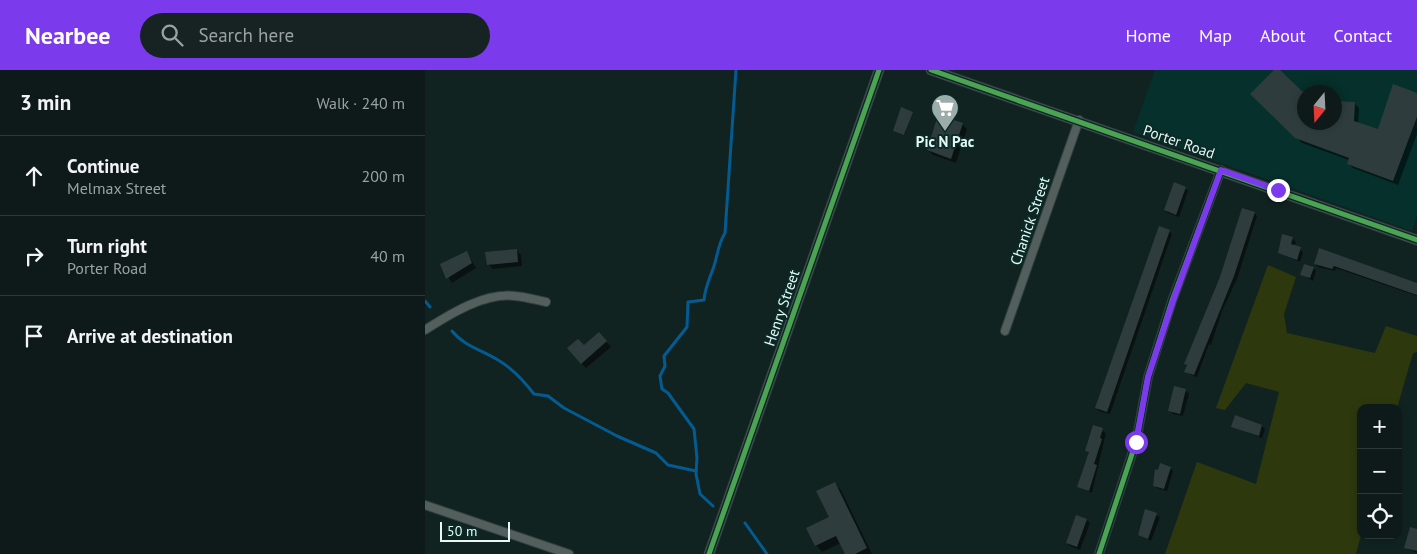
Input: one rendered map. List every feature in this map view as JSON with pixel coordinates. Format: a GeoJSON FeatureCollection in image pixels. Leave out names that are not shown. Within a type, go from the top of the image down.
{"type":"FeatureCollection","features":[{"type":"Feature","properties":{"kind":"street","name":"Henry Street"},"geometry":{"type":"LineString","coordinates":[[709,554],[879,70]]}},
{"type":"Feature","properties":{"kind":"street","name":"Porter Road"},"geometry":{"type":"LineString","coordinates":[[931,70],[1079,120],[1417,240]]}},
{"type":"Feature","properties":{"kind":"street","name":"Chanick Street"},"geometry":{"type":"LineString","coordinates":[[1005,331],[1079,120]]}},
{"type":"Feature","properties":{"kind":"street"},"geometry":{"type":"LineString","coordinates":[[1099,554],[1136,442],[1148,377],[1173,301],[1221,170]]}},
{"type":"Feature","properties":{"kind":"street"},"geometry":{"type":"LineString","coordinates":[[425,330],[468,307],[490,298],[514,296],[546,302]]}},
{"type":"Feature","properties":{"kind":"street"},"geometry":{"type":"LineString","coordinates":[[425,504],[569,554]]}},
{"type":"Feature","properties":{"kind":"shaded area"},"geometry":{"type":"Polygon","coordinates":[[[1155,70],[1417,70],[1417,216],[1412,231],[1133,132],[1155,70]]]}},
{"type":"Feature","properties":{"kind":"green space"},"geometry":{"type":"Polygon","coordinates":[[[1268,265],[1296,277],[1284,314],[1287,333],[1375,353],[1386,326],[1417,336],[1417,352],[1413,353],[1398,404],[1357,404],[1357,539],[1360,539],[1356,554],[1165,554],[1197,462],[1256,484],[1279,392],[1246,383],[1225,410],[1216,408],[1268,265]]]}},
{"type":"Feature","properties":{"kind":"building"},"geometry":{"type":"Polygon","coordinates":[[[1274,70],[1280,70],[1297,86],[1297,130],[1342,130],[1342,101],[1355,102],[1354,121],[1378,129],[1393,84],[1417,93],[1417,117],[1393,181],[1347,164],[1349,158],[1295,138],[1250,94],[1274,70]]]}},
{"type":"Feature","properties":{"kind":"building"},"geometry":{"type":"Polygon","coordinates":[[[901,107],[913,112],[904,135],[893,131],[901,107]]]}},
{"type":"Feature","properties":{"kind":"building"},"geometry":{"type":"Polygon","coordinates":[[[938,115],[963,123],[951,159],[927,150],[938,115]]]}},
{"type":"Feature","properties":{"kind":"building"},"geometry":{"type":"Polygon","coordinates":[[[1174,182],[1186,187],[1176,215],[1164,210],[1174,182]]]}},
{"type":"Feature","properties":{"kind":"building"},"geometry":{"type":"Polygon","coordinates":[[[1242,208],[1255,212],[1234,276],[1194,375],[1184,372],[1187,365],[1184,364],[1220,277],[1242,208]]]}},
{"type":"Feature","properties":{"kind":"building"},"geometry":{"type":"Polygon","coordinates":[[[1159,226],[1170,230],[1107,412],[1095,408],[1159,226]]]}},
{"type":"Feature","properties":{"kind":"building"},"geometry":{"type":"Polygon","coordinates":[[[1282,234],[1293,237],[1291,244],[1301,247],[1297,260],[1278,253],[1282,234]]]}},
{"type":"Feature","properties":{"kind":"building"},"geometry":{"type":"Polygon","coordinates":[[[1319,248],[1417,283],[1417,295],[1334,266],[1332,269],[1314,264],[1319,248]]]}},
{"type":"Feature","properties":{"kind":"building"},"geometry":{"type":"Polygon","coordinates":[[[517,249],[518,262],[487,265],[485,252],[517,249]]]}},
{"type":"Feature","properties":{"kind":"building"},"geometry":{"type":"Polygon","coordinates":[[[467,251],[472,263],[446,279],[440,264],[467,251]]]}},
{"type":"Feature","properties":{"kind":"building"},"geometry":{"type":"Polygon","coordinates":[[[1304,264],[1314,267],[1310,278],[1300,275],[1304,264]]]}},
{"type":"Feature","properties":{"kind":"building"},"geometry":{"type":"Polygon","coordinates":[[[599,332],[607,341],[581,364],[567,348],[578,339],[584,345],[599,332]]]}},
{"type":"Feature","properties":{"kind":"building"},"geometry":{"type":"Polygon","coordinates":[[[1174,386],[1186,389],[1180,414],[1168,411],[1174,386]]]}},
{"type":"Feature","properties":{"kind":"building"},"geometry":{"type":"Polygon","coordinates":[[[1235,415],[1262,425],[1259,436],[1231,427],[1235,415]]]}},
{"type":"Feature","properties":{"kind":"building"},"geometry":{"type":"Polygon","coordinates":[[[1093,425],[1103,428],[1100,438],[1102,439],[1094,464],[1097,465],[1089,491],[1077,487],[1089,452],[1085,451],[1093,425]]]}},
{"type":"Feature","properties":{"kind":"building"},"geometry":{"type":"Polygon","coordinates":[[[1160,463],[1171,467],[1164,489],[1153,486],[1155,469],[1158,470],[1160,463]]]}},
{"type":"Feature","properties":{"kind":"building"},"geometry":{"type":"Polygon","coordinates":[[[835,482],[867,548],[855,554],[845,554],[836,536],[815,546],[806,528],[829,517],[816,491],[835,482]]]}},
{"type":"Feature","properties":{"kind":"building"},"geometry":{"type":"Polygon","coordinates":[[[1145,509],[1157,513],[1148,539],[1138,535],[1145,509]]]}},
{"type":"Feature","properties":{"kind":"building"},"geometry":{"type":"Polygon","coordinates":[[[1076,515],[1087,519],[1077,547],[1066,543],[1076,515]]]}},
{"type":"Feature","properties":{"kind":"building"},"geometry":{"type":"Polygon","coordinates":[[[1410,527],[1417,529],[1417,551],[1404,548],[1410,527]]]}},
{"type":"Feature","properties":{"kind":"waterway"},"geometry":{"type":"LineString","coordinates":[[713,506],[700,494],[696,474],[697,458],[694,429],[668,393],[662,389],[660,376],[665,366],[664,356],[687,327],[688,302],[704,300],[719,245],[725,233],[736,70]]}},
{"type":"Feature","properties":{"kind":"waterway"},"geometry":{"type":"LineString","coordinates":[[425,301],[430,307]]}},
{"type":"Feature","properties":{"kind":"waterway"},"geometry":{"type":"LineString","coordinates":[[452,331],[468,344],[503,363],[534,394],[548,396],[564,408],[617,436],[656,453],[668,465],[696,471]]}},
{"type":"Feature","properties":{"kind":"waterway"},"geometry":{"type":"LineString","coordinates":[[745,523],[767,554]]}},
{"type":"Feature","properties":{"kind":"cycle path"},"geometry":{"type":"LineString","coordinates":[[709,554],[879,70]]}},
{"type":"Feature","properties":{"kind":"cycle path"},"geometry":{"type":"LineString","coordinates":[[931,70],[1417,240]]}},
{"type":"Feature","properties":{"kind":"cycle path"},"geometry":{"type":"LineString","coordinates":[[1099,554],[1136,442],[1148,377],[1172,301],[1221,170]]}},
{"type":"Feature","properties":{"kind":"place","name":"Pic N Pac"},"geometry":{"type":"Point","coordinates":[945,132]}},
{"type":"Feature","properties":{"kind":"route"},"geometry":{"type":"LineString","coordinates":[[1136,442],[1148,377],[1173,301],[1221,170],[1278,190]]}}]}
